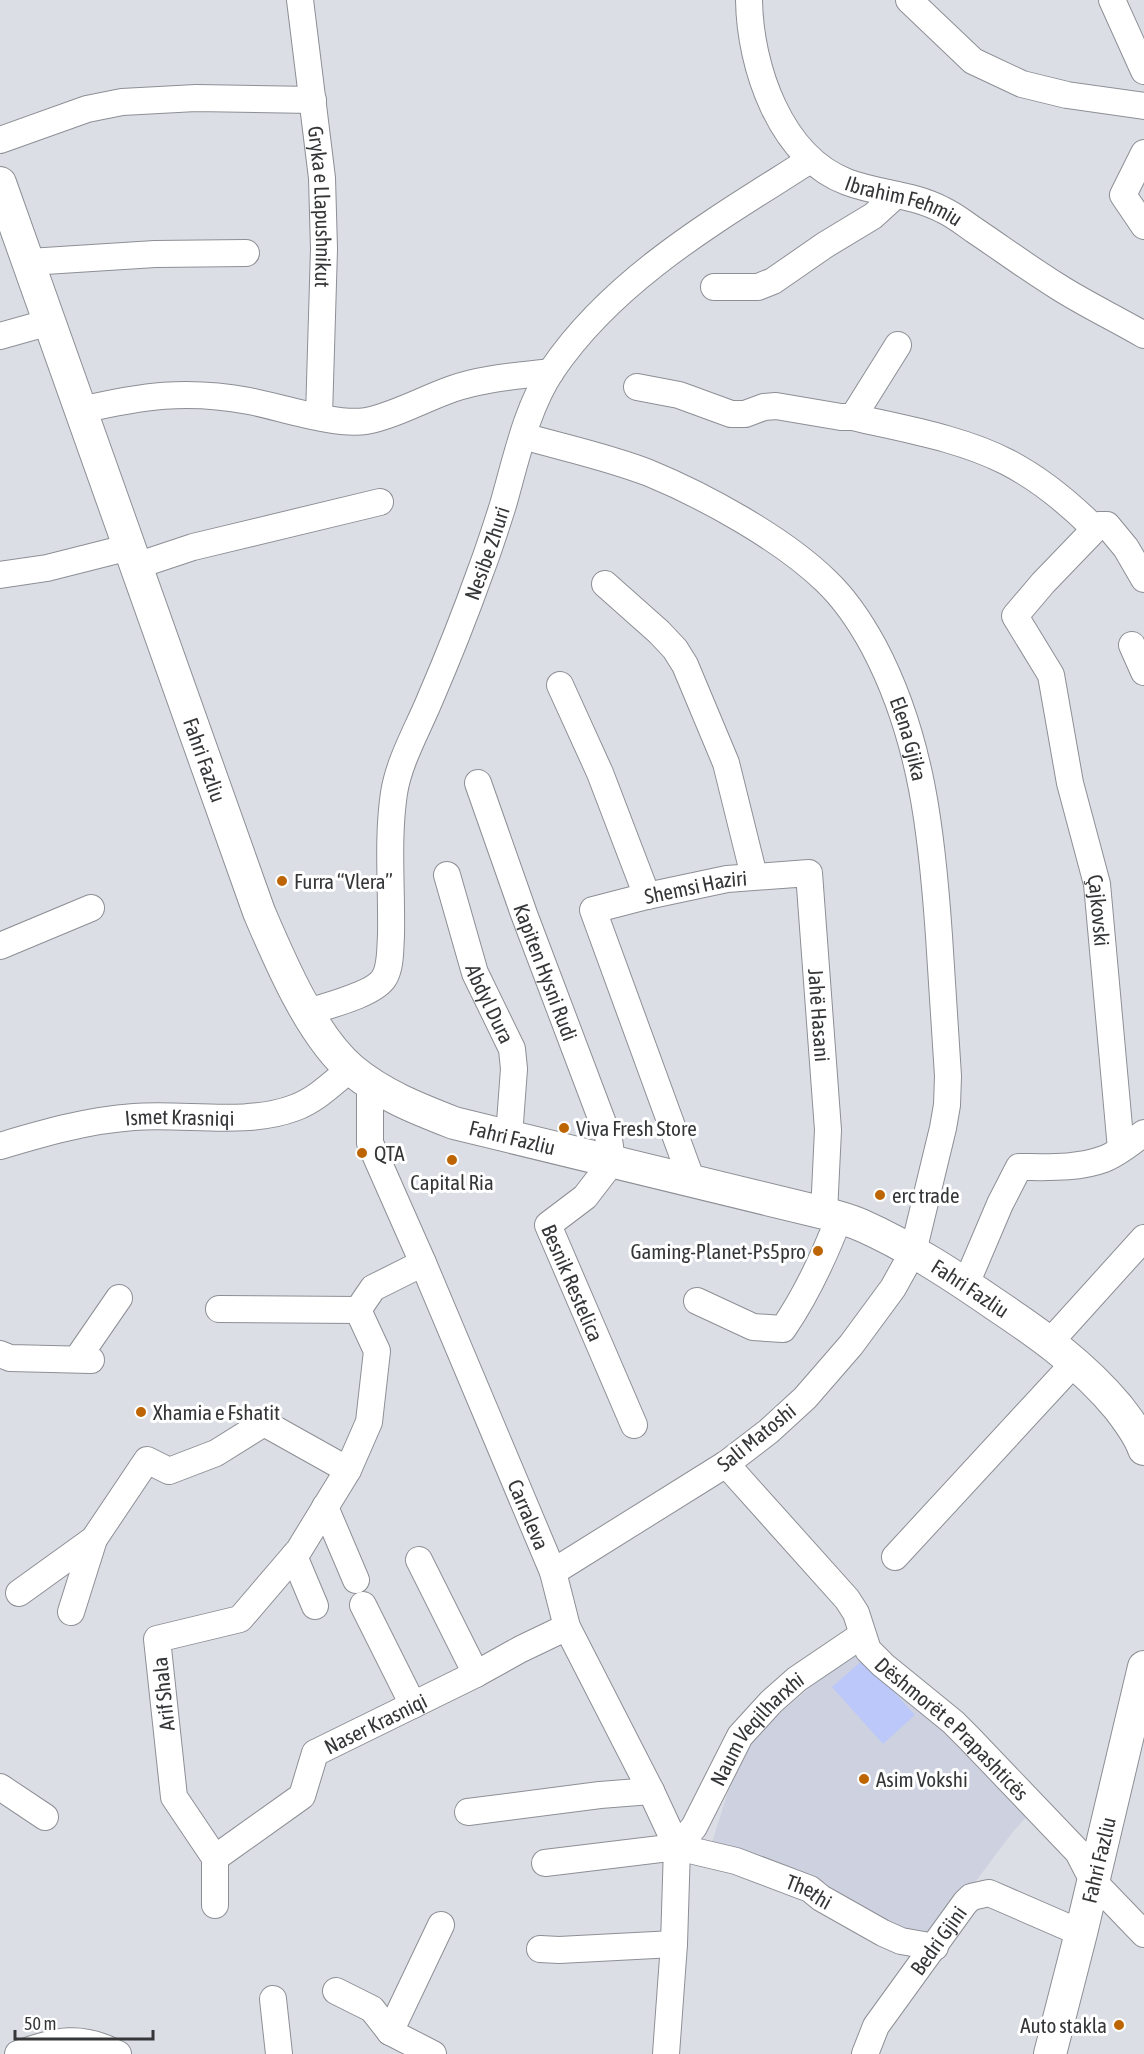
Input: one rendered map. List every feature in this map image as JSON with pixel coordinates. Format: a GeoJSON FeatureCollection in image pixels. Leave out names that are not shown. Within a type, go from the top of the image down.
{"type":"FeatureCollection","features":[{"type":"Feature","properties":{"kind":"main road","name":"Fahri Fazliu"},"geometry":{"type":"LineString","coordinates":[[0,183],[259,912],[284,969],[331,1047],[360,1076],[410,1106],[443,1119],[862,1225],[966,1284],[1076,1362],[1125,1416],[1143,1443]]}},
{"type":"Feature","properties":{"kind":"main road","name":"Fahri Fazliu"},"geometry":{"type":"LineString","coordinates":[[1052,2053],[1144,1667]]}},
{"type":"Feature","properties":{"kind":"street","name":"Gryka e Llapushnikut"},"geometry":{"type":"LineString","coordinates":[[300,0],[322,178],[324,249],[319,416]]}},
{"type":"Feature","properties":{"kind":"street","name":"Ibrahim Fehmiu"},"geometry":{"type":"LineString","coordinates":[[749,0],[753,42],[763,83],[784,125],[810,160],[823,170],[847,182],[921,200],[944,210],[1057,286],[1144,335]]}},
{"type":"Feature","properties":{"kind":"street"},"geometry":{"type":"LineString","coordinates":[[909,0],[973,61],[1022,84],[1067,95],[1144,106]]}},
{"type":"Feature","properties":{"kind":"street"},"geometry":{"type":"LineString","coordinates":[[1113,0],[1144,71]]}},
{"type":"Feature","properties":{"kind":"street"},"geometry":{"type":"LineString","coordinates":[[0,140],[87,109],[122,102],[196,98],[314,100]]}},
{"type":"Feature","properties":{"kind":"street"},"geometry":{"type":"LineString","coordinates":[[1144,153],[1123,195],[1144,226]]}},
{"type":"Feature","properties":{"kind":"street","name":"Nesibe Zhuri"},"geometry":{"type":"LineString","coordinates":[[308,1012],[373,988],[383,981],[387,972],[392,912],[392,815],[395,790],[403,764],[481,571],[523,436],[551,372],[594,320],[651,267],[699,232],[810,160]]}},
{"type":"Feature","properties":{"kind":"street"},"geometry":{"type":"LineString","coordinates":[[714,287],[758,287],[774,281],[825,245],[873,216],[896,195]]}},
{"type":"Feature","properties":{"kind":"street"},"geometry":{"type":"LineString","coordinates":[[28,262],[155,254],[246,253]]}},
{"type":"Feature","properties":{"kind":"street"},"geometry":{"type":"LineString","coordinates":[[0,336],[50,322]]}},
{"type":"Feature","properties":{"kind":"street"},"geometry":{"type":"LineString","coordinates":[[853,417],[898,345]]}},
{"type":"Feature","properties":{"kind":"street"},"geometry":{"type":"LineString","coordinates":[[81,410],[156,395],[215,396],[348,422],[366,421],[454,388],[485,381],[551,372]]}},
{"type":"Feature","properties":{"kind":"street"},"geometry":{"type":"LineString","coordinates":[[637,387],[680,395],[731,414],[745,414],[764,407],[776,406],[853,417],[963,445],[1007,462],[1035,479],[1068,502],[1095,529],[1099,525],[1107,525],[1126,548],[1144,579]]}},
{"type":"Feature","properties":{"kind":"street","name":"Elena Gjika"},"geometry":{"type":"LineString","coordinates":[[523,436],[611,460],[648,473],[685,490],[757,530],[826,581],[845,601],[881,660],[910,734],[928,822],[937,910],[948,1076],[944,1128],[913,1252]]}},
{"type":"Feature","properties":{"kind":"street"},"geometry":{"type":"LineString","coordinates":[[0,575],[193,547],[380,502]]}},
{"type":"Feature","properties":{"kind":"street","name":"Çajkovski"},"geometry":{"type":"LineString","coordinates":[[1095,529],[1043,583],[1016,616],[1051,675],[1070,783],[1100,901],[1121,1149]]}},
{"type":"Feature","properties":{"kind":"street","name":"Shemsi Haziri"},"geometry":{"type":"LineString","coordinates":[[605,584],[659,632],[675,649],[685,665],[726,763],[754,876],[727,879],[593,910],[692,1181]]}},
{"type":"Feature","properties":{"kind":"street"},"geometry":{"type":"LineString","coordinates":[[1132,645],[1144,672]]}},
{"type":"Feature","properties":{"kind":"street"},"geometry":{"type":"LineString","coordinates":[[560,685],[596,764],[647,896]]}},
{"type":"Feature","properties":{"kind":"street","name":"Kapiten Hysni Rudi"},"geometry":{"type":"LineString","coordinates":[[478,783],[524,914],[602,1119],[609,1139],[612,1162]]}},
{"type":"Feature","properties":{"kind":"street","name":"Jahë Hasani"},"geometry":{"type":"LineString","coordinates":[[754,876],[809,873],[832,1216]]}},
{"type":"Feature","properties":{"kind":"street","name":"Abdyl Dura"},"geometry":{"type":"LineString","coordinates":[[447,875],[474,973],[512,1049],[514,1069],[509,1136]]}},
{"type":"Feature","properties":{"kind":"street"},"geometry":{"type":"LineString","coordinates":[[0,946],[91,908]]}},
{"type":"Feature","properties":{"kind":"street","name":"Ismet Krasniqi"},"geometry":{"type":"LineString","coordinates":[[0,1146],[69,1127],[135,1117],[275,1114],[296,1107],[360,1076]]}},
{"type":"Feature","properties":{"kind":"street","name":"Carraleva"},"geometry":{"type":"LineString","coordinates":[[360,1076],[370,1143],[553,1572],[567,1628],[651,1791],[677,1847],[674,1944],[666,2054]]}},
{"type":"Feature","properties":{"kind":"street"},"geometry":{"type":"LineString","coordinates":[[966,1284],[1000,1204],[1019,1167],[1064,1167],[1088,1163],[1106,1158],[1144,1133]]}},
{"type":"Feature","properties":{"kind":"street","name":"Besnik Restelica"},"geometry":{"type":"LineString","coordinates":[[612,1162],[585,1197],[548,1225],[634,1425]]}},
{"type":"Feature","properties":{"kind":"street"},"geometry":{"type":"LineString","coordinates":[[697,1301],[753,1327],[783,1329],[818,1271],[832,1216]]}},
{"type":"Feature","properties":{"kind":"street"},"geometry":{"type":"LineString","coordinates":[[1050,1342],[1144,1238]]}},
{"type":"Feature","properties":{"kind":"street","name":"Sali Matoshi"},"geometry":{"type":"LineString","coordinates":[[553,1572],[726,1464],[769,1431],[805,1398],[844,1354],[892,1288],[913,1252]]}},
{"type":"Feature","properties":{"kind":"street"},"geometry":{"type":"LineString","coordinates":[[219,1309],[358,1310],[373,1288],[423,1263]]}},
{"type":"Feature","properties":{"kind":"street"},"geometry":{"type":"LineString","coordinates":[[0,1354],[10,1358],[84,1359],[119,1298]]}},
{"type":"Feature","properties":{"kind":"street","name":"Arif Shala"},"geometry":{"type":"LineString","coordinates":[[215,1858],[174,1797],[157,1639],[240,1619],[294,1556],[326,1507],[348,1470],[369,1422],[377,1351],[358,1310]]}},
{"type":"Feature","properties":{"kind":"street"},"geometry":{"type":"LineString","coordinates":[[896,1557],[1076,1362]]}},
{"type":"Feature","properties":{"kind":"street"},"geometry":{"type":"LineString","coordinates":[[71,1612],[94,1539],[147,1460],[169,1471],[216,1454],[264,1423],[348,1470]]}},
{"type":"Feature","properties":{"kind":"street","name":"Dëshmorët e Prapashticës"},"geometry":{"type":"LineString","coordinates":[[726,1464],[847,1599],[856,1613],[868,1650],[953,1722],[1078,1852],[1093,1881],[1144,1934]]}},
{"type":"Feature","properties":{"kind":"street"},"geometry":{"type":"LineString","coordinates":[[326,1507],[356,1580]]}},
{"type":"Feature","properties":{"kind":"street"},"geometry":{"type":"LineString","coordinates":[[19,1593],[94,1539]]}},
{"type":"Feature","properties":{"kind":"street"},"geometry":{"type":"LineString","coordinates":[[294,1556],[315,1606]]}},
{"type":"Feature","properties":{"kind":"street"},"geometry":{"type":"LineString","coordinates":[[419,1560],[476,1674]]}},
{"type":"Feature","properties":{"kind":"street"},"geometry":{"type":"LineString","coordinates":[[363,1605],[413,1705]]}},
{"type":"Feature","properties":{"kind":"street","name":"Naser Krasniqi"},"geometry":{"type":"LineString","coordinates":[[215,1858],[302,1796],[315,1753],[567,1628]]}},
{"type":"Feature","properties":{"kind":"street","name":"Naum Veqilharxhi"},"geometry":{"type":"LineString","coordinates":[[677,1847],[694,1827],[740,1736],[771,1702],[797,1679],[862,1635]]}},
{"type":"Feature","properties":{"kind":"street"},"geometry":{"type":"LineString","coordinates":[[0,1787],[45,1817]]}},
{"type":"Feature","properties":{"kind":"street"},"geometry":{"type":"LineString","coordinates":[[468,1812],[600,1795],[651,1791]]}},
{"type":"Feature","properties":{"kind":"street"},"geometry":{"type":"LineString","coordinates":[[545,1863],[677,1847]]}},
{"type":"Feature","properties":{"kind":"street","name":"Thethi"},"geometry":{"type":"LineString","coordinates":[[677,1847],[736,1861],[810,1888],[821,1898],[884,1933],[909,1943],[935,1947]]}},
{"type":"Feature","properties":{"kind":"street"},"geometry":{"type":"LineString","coordinates":[[215,1858],[215,1905]]}},
{"type":"Feature","properties":{"kind":"street","name":"Bedri Gjini"},"geometry":{"type":"LineString","coordinates":[[865,2054],[876,2026],[965,1903],[980,1894],[989,1893],[1081,1933]]}},
{"type":"Feature","properties":{"kind":"street"},"geometry":{"type":"LineString","coordinates":[[390,2032],[441,1925]]}},
{"type":"Feature","properties":{"kind":"street"},"geometry":{"type":"LineString","coordinates":[[540,1949],[674,1944]]}},
{"type":"Feature","properties":{"kind":"street"},"geometry":{"type":"LineString","coordinates":[[336,1991],[372,2009],[390,2032],[433,2054]]}},
{"type":"Feature","properties":{"kind":"street"},"geometry":{"type":"LineString","coordinates":[[273,1999],[279,2054]]}},
{"type":"Feature","properties":{"kind":"street"},"geometry":{"type":"LineString","coordinates":[[18,2054],[47,2043],[79,2041],[99,2044],[118,2054]]}},
{"type":"Feature","properties":{"kind":"shaded area","name":"Asim Vokshi"},"geometry":{"type":"Polygon","coordinates":[[[857,1647],[949,1729],[1029,1814],[1012,1833],[934,1937],[910,1938],[711,1845],[743,1745],[857,1647]]]}},
{"type":"Feature","properties":{"kind":"shaded area"},"geometry":{"type":"Polygon","coordinates":[[[864,1659],[915,1715],[883,1744],[832,1687],[864,1659]]]}},
{"type":"Feature","properties":{"kind":"place","name":"Furra “Vlera”"},"geometry":{"type":"Point","coordinates":[282,881]}},
{"type":"Feature","properties":{"kind":"place","name":"Viva Fresh Store"},"geometry":{"type":"Point","coordinates":[564,1128]}},
{"type":"Feature","properties":{"kind":"place","name":"QTA"},"geometry":{"type":"Point","coordinates":[362,1153]}},
{"type":"Feature","properties":{"kind":"place","name":"Capital Ria"},"geometry":{"type":"Point","coordinates":[452,1160]}},
{"type":"Feature","properties":{"kind":"place","name":"erc trade"},"geometry":{"type":"Point","coordinates":[880,1195]}},
{"type":"Feature","properties":{"kind":"place","name":"Gaming-Planet-Ps5pro"},"geometry":{"type":"Point","coordinates":[818,1251]}},
{"type":"Feature","properties":{"kind":"place","name":"Xhamia e Fshatit"},"geometry":{"type":"Point","coordinates":[141,1412]}},
{"type":"Feature","properties":{"kind":"place","name":"Asim Vokshi"},"geometry":{"type":"Point","coordinates":[864,1779]}},
{"type":"Feature","properties":{"kind":"place","name":"Auto stakla"},"geometry":{"type":"Point","coordinates":[1119,2025]}}]}
